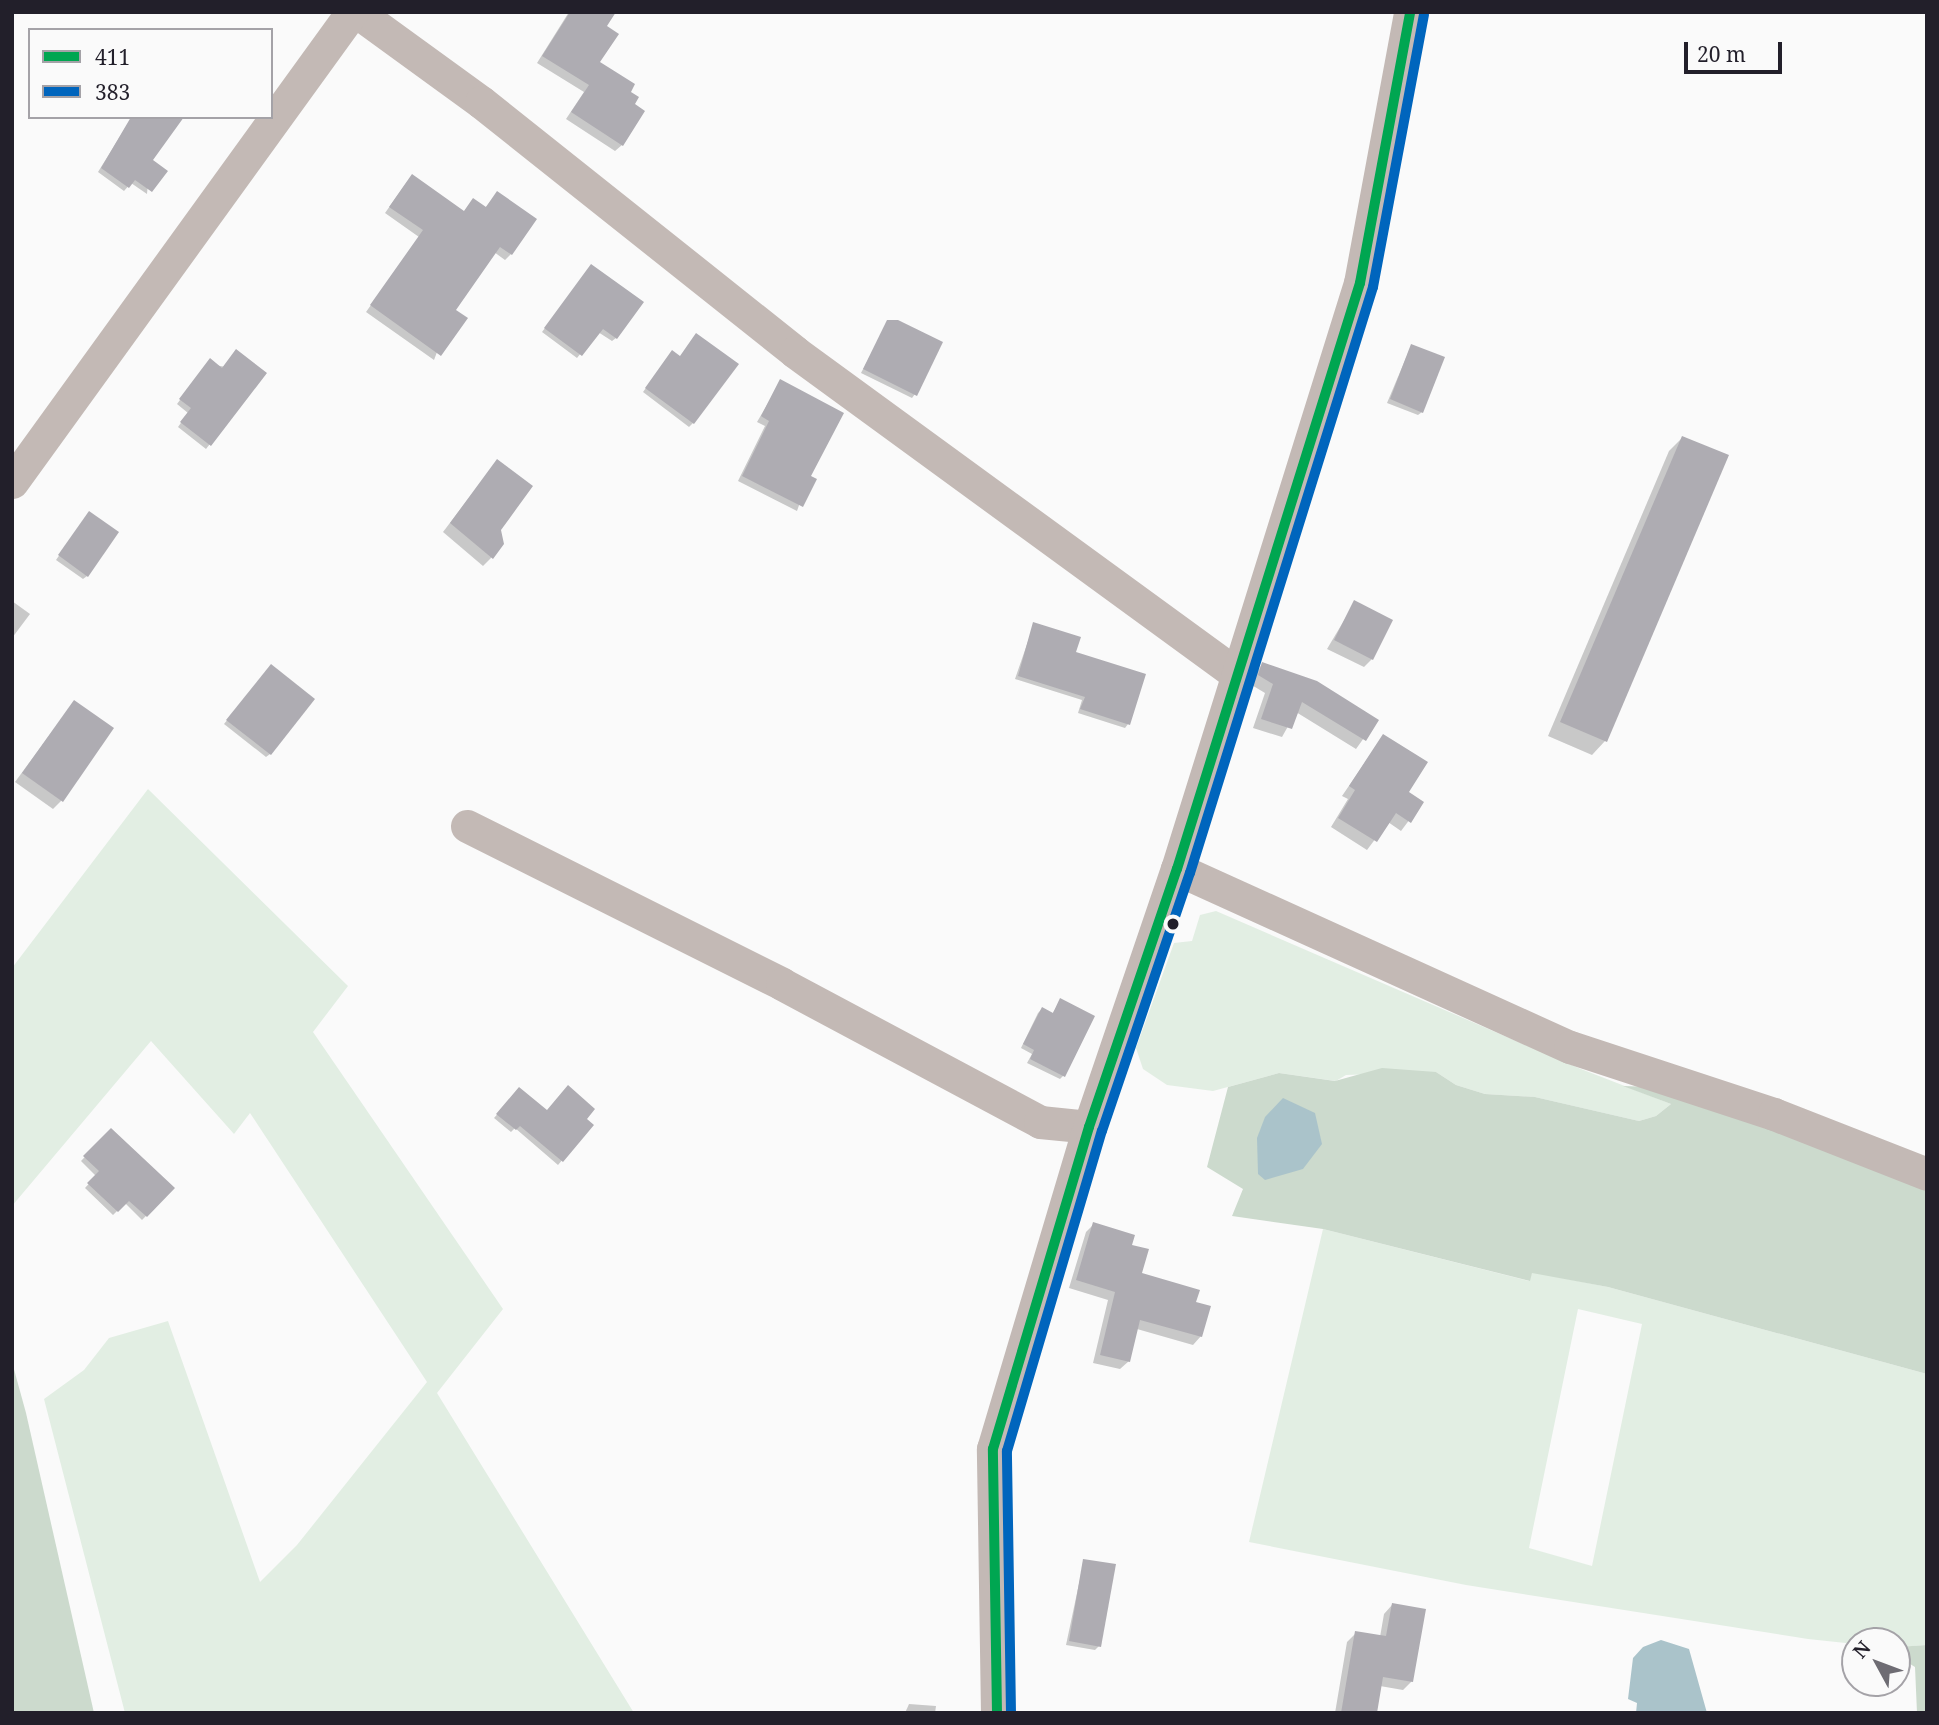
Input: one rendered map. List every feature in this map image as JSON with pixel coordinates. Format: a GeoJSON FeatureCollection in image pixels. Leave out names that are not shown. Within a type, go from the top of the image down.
{"type":"FeatureCollection","features":[{"type":"Feature","properties":{"kind":"street"},"geometry":{"type":"LineString","coordinates":[[12,482],[354,12],[481,102],[795,352],[1234,673]]}},
{"type":"Feature","properties":{"kind":"street"},"geometry":{"type":"LineString","coordinates":[[997,1713],[993,1449],[1089,1127],[1177,869],[1234,673],[1360,282],[1410,12]]}},
{"type":"Feature","properties":{"kind":"street"},"geometry":{"type":"LineString","coordinates":[[467,825],[770,978],[1040,1122],[1089,1127]]}},
{"type":"Feature","properties":{"kind":"street"},"geometry":{"type":"LineString","coordinates":[[1177,869],[1570,1047],[1774,1114],[1927,1174]]}},
{"type":"Feature","properties":{"kind":"shaded area"},"geometry":{"type":"Polygon","coordinates":[[[148,789],[348,986],[313,1032],[503,1309],[437,1393],[634,1713],[125,1713],[44,1399],[84,1370],[109,1338],[168,1321],[260,1582],[297,1545],[427,1382],[250,1113],[234,1134],[151,1041],[12,1206],[12,968],[148,789]]]}},
{"type":"Feature","properties":{"kind":"shaded area"},"geometry":{"type":"Polygon","coordinates":[[[1216,911],[1581,1069],[1671,1104],[1656,1116],[1639,1121],[1535,1097],[1485,1094],[1456,1085],[1436,1072],[1346,1075],[1336,1081],[1279,1073],[1213,1091],[1167,1085],[1143,1069],[1136,1048],[1174,943],[1192,941],[1200,915],[1216,911]]]}},
{"type":"Feature","properties":{"kind":"shaded area"},"geometry":{"type":"Polygon","coordinates":[[[1323,1229],[1529,1281],[1532,1272],[1608,1287],[1927,1374],[1927,1645],[1911,1646],[1911,1627],[1841,1627],[1841,1643],[1466,1585],[1249,1542],[1323,1229]],[[1578,1309],[1529,1548],[1592,1566],[1642,1324],[1578,1309]]]}},
{"type":"Feature","properties":{"kind":"green space"},"geometry":{"type":"Polygon","coordinates":[[[1382,1068],[1436,1072],[1456,1085],[1485,1094],[1535,1097],[1639,1121],[1656,1116],[1671,1104],[1623,1086],[1653,1087],[1927,1166],[1927,1374],[1608,1287],[1532,1273],[1530,1281],[1323,1229],[1232,1216],[1243,1189],[1207,1167],[1228,1087],[1279,1073],[1335,1081],[1382,1068]]]}},
{"type":"Feature","properties":{"kind":"green space"},"geometry":{"type":"Polygon","coordinates":[[[12,1362],[26,1413],[94,1713],[12,1713],[12,1362]]]}},
{"type":"Feature","properties":{"kind":"green space"},"geometry":{"type":"Polygon","coordinates":[[[1927,1645],[1927,1713],[1917,1713],[1915,1667],[1911,1665],[1911,1646],[1927,1645]]]}},
{"type":"Feature","properties":{"kind":"water"},"geometry":{"type":"Polygon","coordinates":[[[1283,1098],[1315,1113],[1322,1144],[1303,1169],[1265,1180],[1258,1174],[1257,1138],[1265,1117],[1283,1098]]]}},
{"type":"Feature","properties":{"kind":"water"},"geometry":{"type":"Polygon","coordinates":[[[1661,1640],[1689,1649],[1707,1713],[1636,1713],[1637,1703],[1628,1699],[1633,1658],[1643,1647],[1661,1640]]]}},
{"type":"Feature","properties":{"kind":"building"},"geometry":{"type":"Polygon","coordinates":[[[570,12],[616,12],[607,26],[619,34],[600,62],[635,84],[631,92],[639,97],[635,104],[645,111],[623,146],[571,112],[589,85],[542,56],[570,12]]]}},
{"type":"Feature","properties":{"kind":"building"},"geometry":{"type":"Polygon","coordinates":[[[130,119],[183,119],[153,160],[168,171],[152,192],[135,180],[129,188],[101,168],[130,119]]]}},
{"type":"Feature","properties":{"kind":"building"},"geometry":{"type":"Polygon","coordinates":[[[412,174],[464,211],[473,198],[486,207],[497,191],[537,219],[512,255],[500,247],[456,310],[468,318],[441,356],[370,305],[423,230],[389,207],[412,174]]]}},
{"type":"Feature","properties":{"kind":"building"},"geometry":{"type":"Polygon","coordinates":[[[591,264],[644,302],[617,339],[603,329],[582,356],[544,328],[591,264]]]}},
{"type":"Feature","properties":{"kind":"building"},"geometry":{"type":"Polygon","coordinates":[[[887,320],[898,320],[943,342],[917,396],[863,369],[887,320]]]}},
{"type":"Feature","properties":{"kind":"building"},"geometry":{"type":"Polygon","coordinates":[[[696,333],[739,364],[694,424],[645,388],[672,350],[680,356],[696,333]]]}},
{"type":"Feature","properties":{"kind":"building"},"geometry":{"type":"Polygon","coordinates":[[[1411,344],[1445,357],[1423,413],[1390,399],[1411,344]]]}},
{"type":"Feature","properties":{"kind":"building"},"geometry":{"type":"Polygon","coordinates":[[[236,349],[267,373],[211,446],[180,422],[191,408],[179,399],[210,358],[222,368],[236,349]]]}},
{"type":"Feature","properties":{"kind":"building"},"geometry":{"type":"Polygon","coordinates":[[[780,379],[844,413],[811,476],[817,479],[803,507],[742,476],[769,421],[761,416],[780,379]]]}},
{"type":"Feature","properties":{"kind":"building"},"geometry":{"type":"Polygon","coordinates":[[[1682,436],[1729,455],[1607,742],[1560,722],[1682,436]]]}},
{"type":"Feature","properties":{"kind":"building"},"geometry":{"type":"Polygon","coordinates":[[[497,459],[533,486],[501,530],[504,544],[493,559],[450,523],[497,459]]]}},
{"type":"Feature","properties":{"kind":"building"},"geometry":{"type":"Polygon","coordinates":[[[89,511],[119,532],[88,577],[58,555],[89,511]]]}},
{"type":"Feature","properties":{"kind":"building"},"geometry":{"type":"Polygon","coordinates":[[[1354,600],[1393,620],[1373,660],[1334,640],[1354,600]]]}},
{"type":"Feature","properties":{"kind":"building"},"geometry":{"type":"Polygon","coordinates":[[[1033,622],[1081,637],[1076,652],[1146,674],[1130,725],[1080,709],[1085,697],[1018,676],[1033,622]]]}},
{"type":"Feature","properties":{"kind":"building"},"geometry":{"type":"Polygon","coordinates":[[[1262,662],[1317,681],[1379,720],[1366,741],[1302,702],[1292,729],[1261,719],[1273,684],[1258,675],[1262,662]]]}},
{"type":"Feature","properties":{"kind":"building"},"geometry":{"type":"Polygon","coordinates":[[[271,664],[315,699],[271,755],[226,720],[271,664]]]}},
{"type":"Feature","properties":{"kind":"building"},"geometry":{"type":"Polygon","coordinates":[[[74,700],[114,728],[63,802],[22,773],[74,700]]]}},
{"type":"Feature","properties":{"kind":"building"},"geometry":{"type":"Polygon","coordinates":[[[1383,734],[1428,762],[1409,792],[1424,802],[1411,823],[1396,813],[1377,842],[1338,818],[1355,790],[1349,786],[1383,734]]]}},
{"type":"Feature","properties":{"kind":"building"},"geometry":{"type":"Polygon","coordinates":[[[1060,998],[1095,1016],[1065,1077],[1030,1059],[1034,1050],[1023,1044],[1042,1007],[1053,1013],[1060,998]]]}},
{"type":"Feature","properties":{"kind":"building"},"geometry":{"type":"Polygon","coordinates":[[[568,1085],[595,1109],[587,1119],[594,1125],[563,1162],[520,1126],[516,1130],[496,1114],[519,1087],[547,1110],[568,1085]]]}},
{"type":"Feature","properties":{"kind":"building"},"geometry":{"type":"Polygon","coordinates":[[[111,1128],[175,1188],[147,1217],[129,1201],[118,1212],[87,1183],[99,1171],[83,1156],[111,1128]]]}},
{"type":"Feature","properties":{"kind":"building"},"geometry":{"type":"Polygon","coordinates":[[[1093,1222],[1135,1235],[1132,1245],[1149,1249],[1142,1273],[1200,1290],[1196,1302],[1211,1306],[1202,1337],[1140,1320],[1130,1362],[1100,1355],[1115,1292],[1076,1280],[1093,1222]]]}},
{"type":"Feature","properties":{"kind":"building"},"geometry":{"type":"Polygon","coordinates":[[[1083,1559],[1116,1564],[1101,1647],[1069,1641],[1083,1559]]]}},
{"type":"Feature","properties":{"kind":"building"},"geometry":{"type":"Polygon","coordinates":[[[1392,1603],[1426,1609],[1413,1682],[1383,1677],[1377,1713],[1341,1713],[1355,1631],[1386,1636],[1392,1603]]]}},
{"type":"Feature","properties":{"kind":"transit line","name":"411"},"geometry":{"type":"LineString","coordinates":[[997,1713],[993,1449],[1089,1127],[1177,869],[1360,283],[1410,12]]}},
{"type":"Feature","properties":{"kind":"transit line","name":"383"},"geometry":{"type":"LineString","coordinates":[[1011,1713],[1007,1451],[1102,1131],[1190,873],[1373,287],[1424,15]]}}]}
